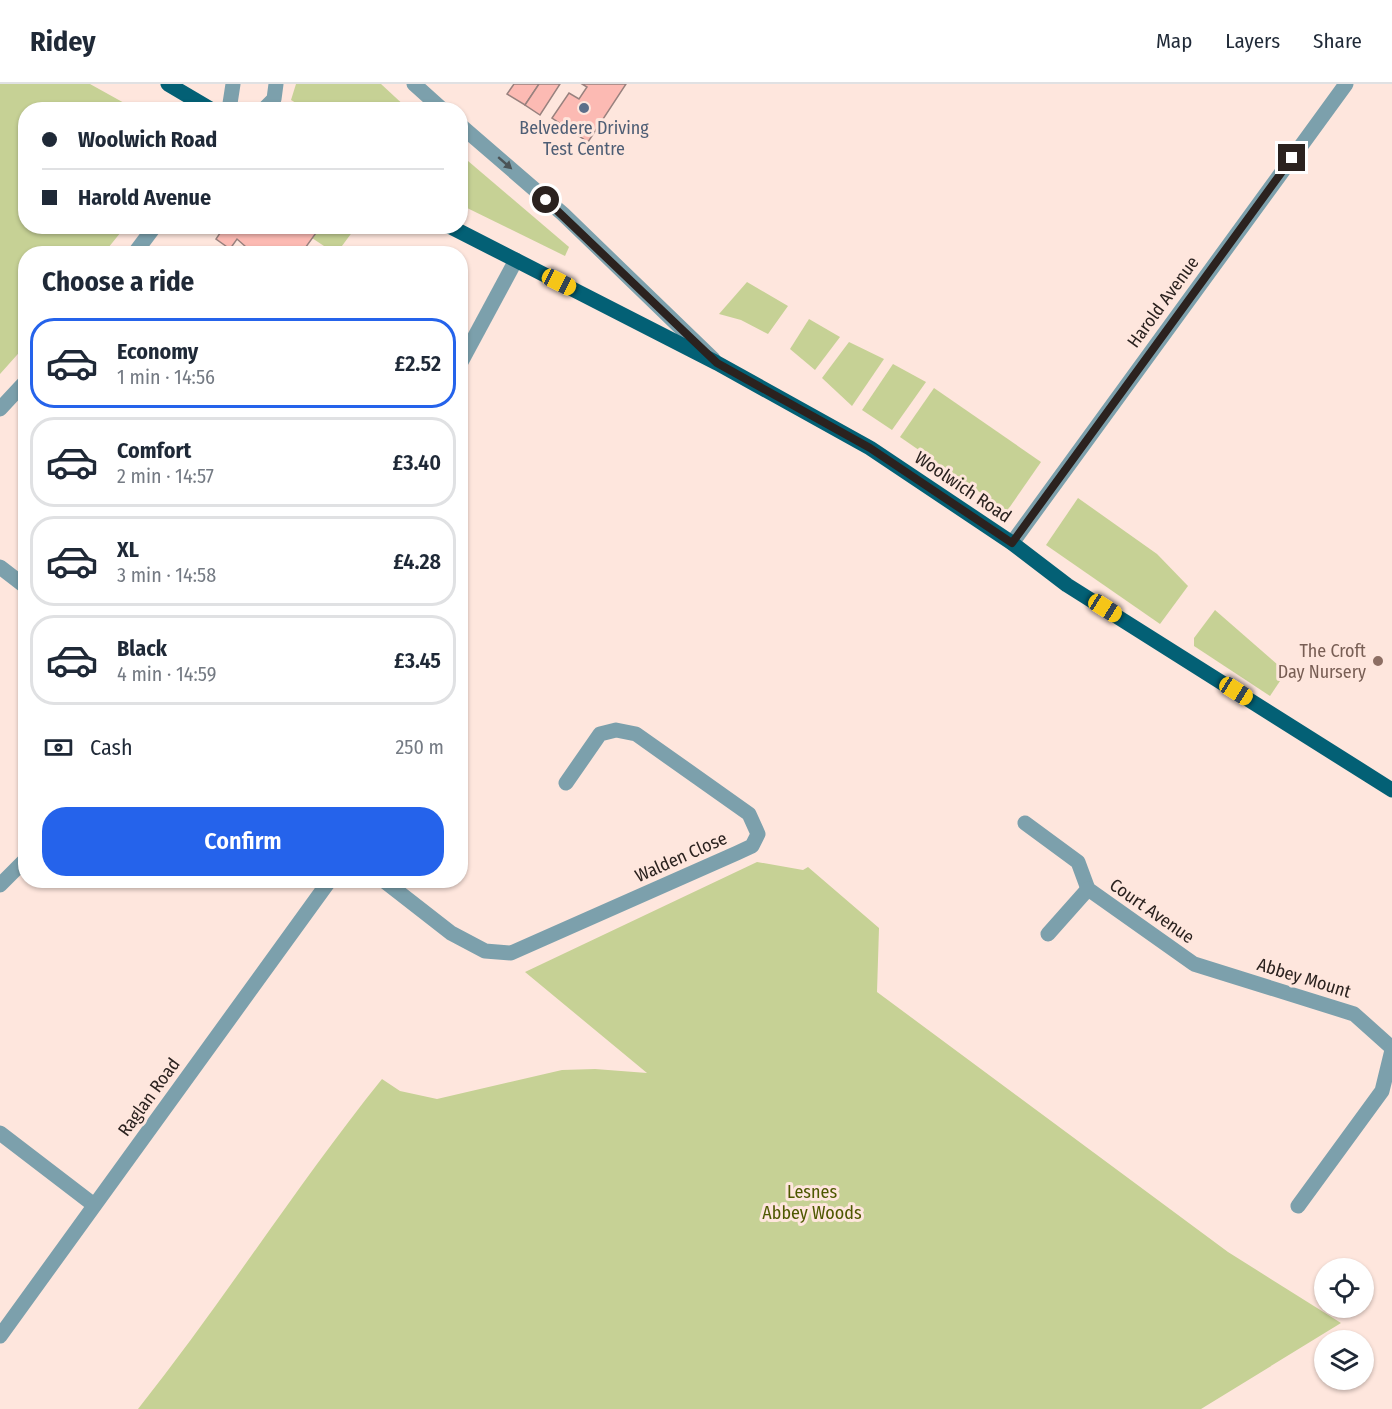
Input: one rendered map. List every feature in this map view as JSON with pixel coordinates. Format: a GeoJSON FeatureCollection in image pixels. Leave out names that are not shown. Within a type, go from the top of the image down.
{"type":"FeatureCollection","features":[{"type":"Feature","properties":{"kind":"main road"},"geometry":{"type":"LineString","coordinates":[[168,84],[198,102]]}},
{"type":"Feature","properties":{"kind":"main road","name":"Woolwich Road"},"geometry":{"type":"LineString","coordinates":[[465,234],[717,363],[870,448],[1012,543],[1067,585],[1392,790]]}},
{"type":"Feature","properties":{"kind":"street"},"geometry":{"type":"LineString","coordinates":[[230,102],[233,84]]}},
{"type":"Feature","properties":{"kind":"street"},"geometry":{"type":"LineString","coordinates":[[271,102],[274,99],[276,84]]}},
{"type":"Feature","properties":{"kind":"street"},"geometry":{"type":"LineString","coordinates":[[414,84],[434,102]]}},
{"type":"Feature","properties":{"kind":"street","name":"Harold Avenue"},"geometry":{"type":"LineString","coordinates":[[1012,543],[1346,84]]}},
{"type":"Feature","properties":{"kind":"street","name":"Woolwich Road"},"geometry":{"type":"LineString","coordinates":[[468,131],[563,214],[717,363]]}},
{"type":"Feature","properties":{"kind":"street"},"geometry":{"type":"LineString","coordinates":[[468,349],[516,260]]}},
{"type":"Feature","properties":{"kind":"street"},"geometry":{"type":"LineString","coordinates":[[0,409],[18,390]]}},
{"type":"Feature","properties":{"kind":"street"},"geometry":{"type":"LineString","coordinates":[[0,567],[18,581]]}},
{"type":"Feature","properties":{"kind":"street","name":"Walden Close"},"geometry":{"type":"LineString","coordinates":[[393,888],[451,933],[485,951],[511,953],[745,850],[752,846],[758,834],[749,814],[636,734],[616,730],[600,734],[566,783]]}},
{"type":"Feature","properties":{"kind":"street","name":"Court Avenue"},"geometry":{"type":"LineString","coordinates":[[1025,823],[1078,862],[1088,889],[1194,964]]}},
{"type":"Feature","properties":{"kind":"street"},"geometry":{"type":"LineString","coordinates":[[0,885],[18,867]]}},
{"type":"Feature","properties":{"kind":"street","name":"Raglan Road"},"geometry":{"type":"LineString","coordinates":[[0,1335],[324,888]]}},
{"type":"Feature","properties":{"kind":"street","name":"Court Avenue"},"geometry":{"type":"LineString","coordinates":[[1048,934],[1088,889]]}},
{"type":"Feature","properties":{"kind":"street","name":"Abbey Mount"},"geometry":{"type":"LineString","coordinates":[[1194,964],[1353,1014],[1392,1049],[1382,1090],[1298,1206]]}},
{"type":"Feature","properties":{"kind":"street"},"geometry":{"type":"LineString","coordinates":[[0,1133],[94,1205]]}},
{"type":"Feature","properties":{"kind":"green space"},"geometry":{"type":"Polygon","coordinates":[[[0,84],[90,84],[122,102],[18,102],[18,234],[119,234],[110,246],[18,246],[18,354],[0,374],[0,84]]]}},
{"type":"Feature","properties":{"kind":"green space"},"geometry":{"type":"Polygon","coordinates":[[[296,84],[381,84],[400,102],[294,102],[291,100],[296,84]]]}},
{"type":"Feature","properties":{"kind":"green space"},"geometry":{"type":"Polygon","coordinates":[[[468,161],[569,247],[565,256],[468,208],[468,161]]]}},
{"type":"Feature","properties":{"kind":"green space"},"geometry":{"type":"Polygon","coordinates":[[[315,234],[351,234],[342,246],[324,246],[312,238],[315,234]]]}},
{"type":"Feature","properties":{"kind":"green space"},"geometry":{"type":"Polygon","coordinates":[[[747,282],[788,306],[768,334],[741,320],[719,314],[747,282]]]}},
{"type":"Feature","properties":{"kind":"green space"},"geometry":{"type":"Polygon","coordinates":[[[809,319],[840,337],[815,370],[790,349],[809,319]]]}},
{"type":"Feature","properties":{"kind":"green space"},"geometry":{"type":"Polygon","coordinates":[[[849,342],[884,359],[852,406],[822,378],[849,342]]]}},
{"type":"Feature","properties":{"kind":"green space"},"geometry":{"type":"Polygon","coordinates":[[[893,364],[926,382],[892,430],[862,410],[893,364]]]}},
{"type":"Feature","properties":{"kind":"green space"},"geometry":{"type":"Polygon","coordinates":[[[934,388],[1041,462],[1007,511],[900,437],[934,388]]]}},
{"type":"Feature","properties":{"kind":"green space"},"geometry":{"type":"Polygon","coordinates":[[[1078,498],[1157,554],[1188,586],[1160,624],[1046,545],[1078,498]]]}},
{"type":"Feature","properties":{"kind":"green space"},"geometry":{"type":"Polygon","coordinates":[[[1215,610],[1286,672],[1270,696],[1194,646],[1194,638],[1215,610]]]}},
{"type":"Feature","properties":{"kind":"green space","name":"Lesnes Abbey Woods"},"geometry":{"type":"Polygon","coordinates":[[[757,862],[803,870],[808,867],[879,928],[877,992],[1228,1252],[1314,1306],[1314,1318],[1333,1318],[1341,1323],[1330,1330],[1314,1330],[1314,1340],[1201,1409],[138,1409],[382,1079],[400,1091],[437,1099],[562,1070],[595,1069],[647,1073],[525,972],[757,862]]]}},
{"type":"Feature","properties":{"kind":"building"},"geometry":{"type":"Polygon","coordinates":[[[514,84],[539,84],[525,105],[507,94],[514,84]]]}},
{"type":"Feature","properties":{"kind":"building"},"geometry":{"type":"Polygon","coordinates":[[[539,84],[560,84],[540,115],[525,105],[539,84]]]}},
{"type":"Feature","properties":{"kind":"building","name":"Belvedere Driving Test Centre"},"geometry":{"type":"Polygon","coordinates":[[[582,84],[626,84],[588,142],[552,118],[569,93],[579,99],[587,87],[582,84]]]}},
{"type":"Feature","properties":{"kind":"building"},"geometry":{"type":"Polygon","coordinates":[[[219,234],[315,234],[307,246],[245,246],[237,239],[232,246],[226,246],[216,239],[219,234]]]}},
{"type":"Feature","properties":{"kind":"place","name":"Belvedere Driving Test Centre"},"geometry":{"type":"Point","coordinates":[584,108]}},
{"type":"Feature","properties":{"kind":"place","name":"The Croft Day Nursery"},"geometry":{"type":"Point","coordinates":[1378,661]}},
{"type":"Feature","properties":{"kind":"route"},"geometry":{"type":"LineString","coordinates":[[546,200],[717,363],[870,448],[1012,543],[1292,158]]}}]}
